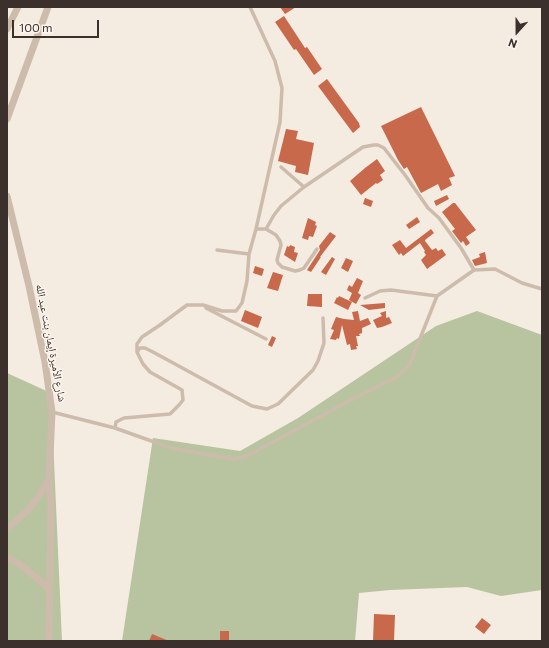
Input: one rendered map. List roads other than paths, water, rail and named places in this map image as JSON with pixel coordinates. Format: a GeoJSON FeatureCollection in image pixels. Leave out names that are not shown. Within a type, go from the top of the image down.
{"type":"FeatureCollection","features":[{"type":"Feature","properties":{"kind":"street"},"geometry":{"type":"LineString","coordinates":[[7,29],[18,7]]}},
{"type":"Feature","properties":{"kind":"street"},"geometry":{"type":"LineString","coordinates":[[7,119],[48,7]]}},
{"type":"Feature","properties":{"kind":"street","name":"شارع الأميرة إيمان بنت عبد الله"},"geometry":{"type":"LineString","coordinates":[[7,196],[42,347],[52,412],[49,480],[28,510],[7,528]]}},
{"type":"Feature","properties":{"kind":"street"},"geometry":{"type":"LineString","coordinates":[[49,480],[51,507],[49,641]]}},
{"type":"Feature","properties":{"kind":"street"},"geometry":{"type":"LineString","coordinates":[[7,557],[21,565],[50,589]]}},
{"type":"Feature","properties":{"kind":"lane"},"geometry":{"type":"LineString","coordinates":[[115,428],[116,422],[124,418],[170,414],[180,405],[183,400],[182,390],[150,372],[139,359],[136,352],[137,344],[142,337],[187,305],[203,305],[222,311],[236,311],[242,303],[247,281],[249,254],[280,122],[282,88],[275,61],[250,7]]}},
{"type":"Feature","properties":{"kind":"lane"},"geometry":{"type":"LineString","coordinates":[[266,229],[281,206],[304,187],[363,147],[374,145],[381,146],[405,175],[428,208],[442,222],[461,248],[474,270]]}},
{"type":"Feature","properties":{"kind":"lane"},"geometry":{"type":"LineString","coordinates":[[281,167],[304,187]]}},
{"type":"Feature","properties":{"kind":"lane"},"geometry":{"type":"LineString","coordinates":[[256,228],[266,229],[276,235],[281,243],[277,260],[278,263],[295,271],[304,268],[316,249]]}},
{"type":"Feature","properties":{"kind":"lane"},"geometry":{"type":"LineString","coordinates":[[216,250],[249,254]]}},
{"type":"Feature","properties":{"kind":"lane"},"geometry":{"type":"LineString","coordinates":[[52,412],[115,428],[171,448],[234,459],[247,456],[397,377],[409,366],[437,296],[474,270],[495,269],[522,283],[542,289]]}},
{"type":"Feature","properties":{"kind":"lane"},"geometry":{"type":"LineString","coordinates":[[364,298],[390,290],[437,296]]}},
{"type":"Feature","properties":{"kind":"lane"},"geometry":{"type":"LineString","coordinates":[[203,305],[212,312],[266,339]]}},
{"type":"Feature","properties":{"kind":"lane"},"geometry":{"type":"LineString","coordinates":[[137,351],[140,348],[145,348],[252,406],[267,409],[278,404],[315,366],[324,343],[323,318]]}}]}
